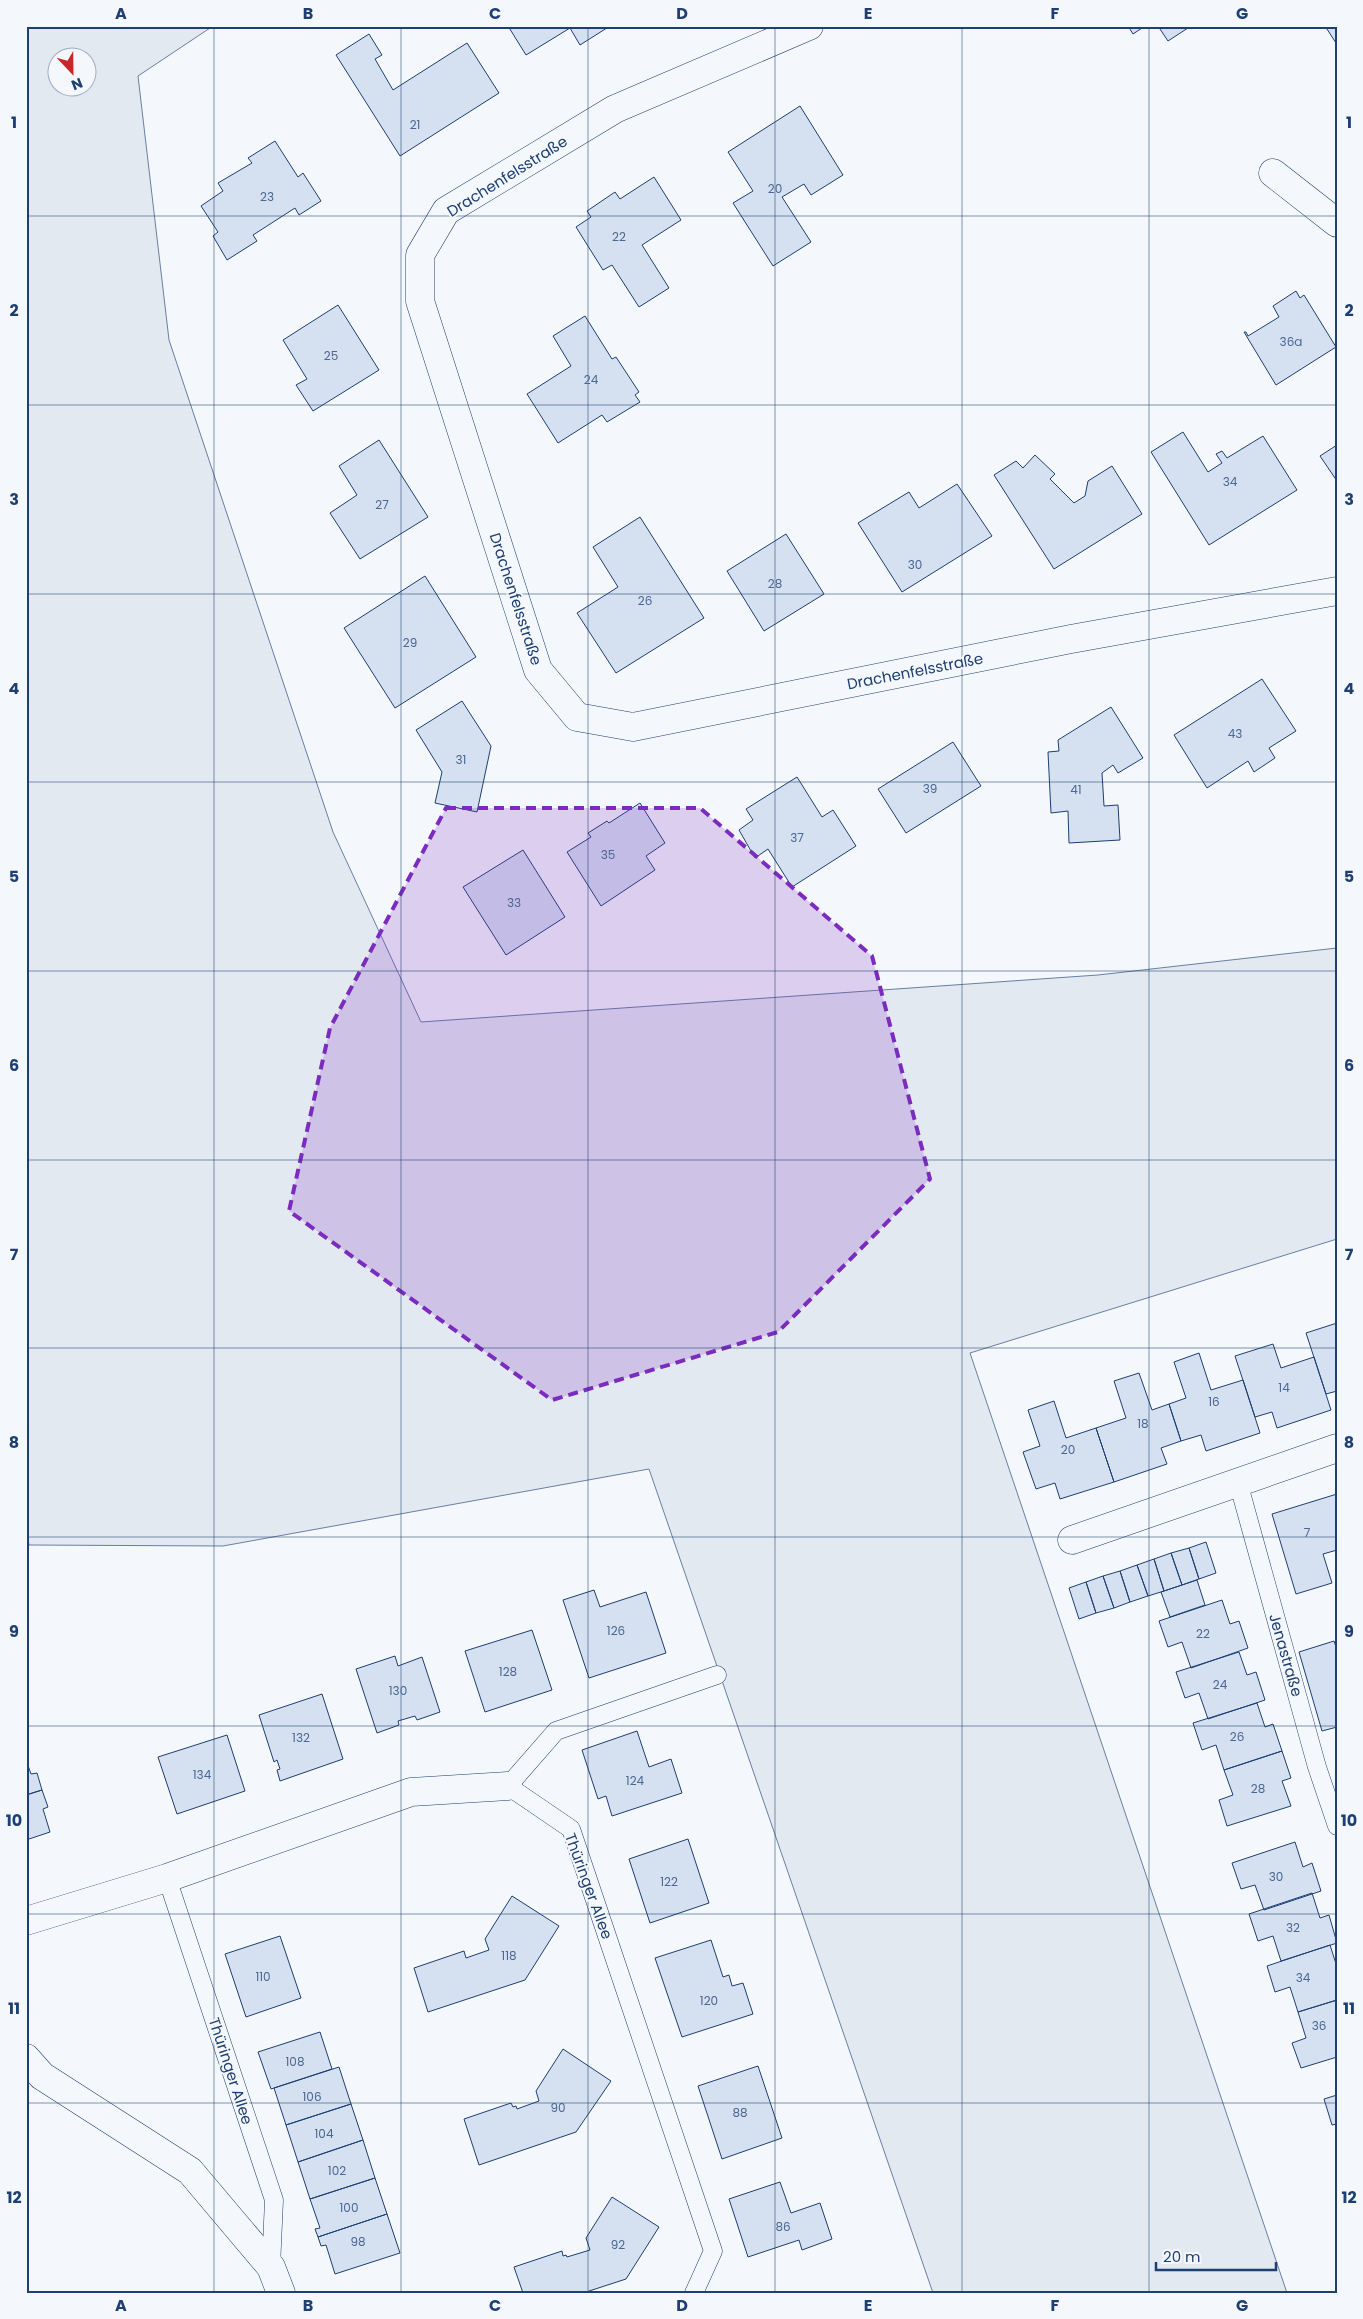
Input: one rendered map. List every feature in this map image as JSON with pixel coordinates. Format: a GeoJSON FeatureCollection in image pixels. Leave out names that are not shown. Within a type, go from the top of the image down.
{"type":"FeatureCollection","features":[{"type":"Feature","properties":{"kind":"street","name":"Drachenfelsstraße"},"geometry":{"type":"LineString","coordinates":[[810,26],[615,109],[446,211],[420,255],[420,300],[538,670],[577,717],[633,727],[1062,641],[1337,591]]}},
{"type":"Feature","properties":{"kind":"street"},"geometry":{"type":"LineString","coordinates":[[1273,173],[1337,223]]}},
{"type":"Feature","properties":{"kind":"street"},"geometry":{"type":"LineString","coordinates":[[1072,1540],[1337,1448]]}},
{"type":"Feature","properties":{"kind":"street"},"geometry":{"type":"LineString","coordinates":[[26,1921],[167,1878],[411,1792],[508,1786]]}},
{"type":"Feature","properties":{"kind":"street","name":"Thüringer Allee"},"geometry":{"type":"LineString","coordinates":[[26,2058],[42,2076],[190,2171],[274,2285]]}},
{"type":"Feature","properties":{"kind":"lane","name":"Jenastraße"},"geometry":{"type":"LineString","coordinates":[[1238,1482],[1317,1767],[1337,1826]]}},
{"type":"Feature","properties":{"kind":"lane"},"geometry":{"type":"LineString","coordinates":[[508,1786],[556,1731],[717,1674]]}},
{"type":"Feature","properties":{"kind":"lane","name":"Thüringer Allee"},"geometry":{"type":"LineString","coordinates":[[508,1786],[572,1830],[713,2251],[694,2293]]}},
{"type":"Feature","properties":{"kind":"lane","name":"Thüringer Allee"},"geometry":{"type":"LineString","coordinates":[[167,1878],[274,2200],[274,2285]]}},
{"type":"Feature","properties":{"kind":"highlighted area"},"geometry":{"type":"Polygon","coordinates":[[[446,808],[700,808],[872,956],[930,1179],[778,1332],[552,1400],[289,1211],[330,1028],[446,808]]]}},
{"type":"Feature","properties":{"kind":"shaded area"},"geometry":{"type":"Polygon","coordinates":[[[26,26],[213,26],[138,76],[169,340],[333,832],[421,1022],[1098,975],[1337,948],[1337,1239],[970,1353],[1287,2293],[933,2293],[649,1469],[223,1546],[29,1545],[26,1525],[26,26]]]}},
{"type":"Feature","properties":{"kind":"building"},"geometry":{"type":"Polygon","coordinates":[[[508,26],[610,26],[580,45],[570,28],[526,55],[508,26]]]}},
{"type":"Feature","properties":{"kind":"building"},"geometry":{"type":"Polygon","coordinates":[[[1128,26],[1145,26],[1133,34],[1128,26]]]}},
{"type":"Feature","properties":{"kind":"building"},"geometry":{"type":"Polygon","coordinates":[[[1158,26],[1191,26],[1168,41],[1158,26]]]}},
{"type":"Feature","properties":{"kind":"building"},"geometry":{"type":"Polygon","coordinates":[[[1325,26],[1337,26],[1337,43],[1336,43],[1325,26]]]}},
{"type":"Feature","properties":{"kind":"building"},"geometry":{"type":"Polygon","coordinates":[[[369,34],[382,55],[375,59],[393,90],[467,43],[499,93],[400,156],[336,55],[369,34]]]}},
{"type":"Feature","properties":{"kind":"building"},"geometry":{"type":"Polygon","coordinates":[[[800,106],[843,175],[811,195],[804,184],[782,197],[811,242],[773,266],[733,203],[753,191],[728,152],[800,106]]]}},
{"type":"Feature","properties":{"kind":"building"},"geometry":{"type":"Polygon","coordinates":[[[275,141],[298,177],[303,173],[321,201],[299,215],[295,208],[253,235],[257,241],[227,260],[213,236],[218,232],[201,206],[223,191],[218,183],[252,163],[248,158],[275,141]]]}},
{"type":"Feature","properties":{"kind":"building"},"geometry":{"type":"Polygon","coordinates":[[[654,177],[681,220],[642,245],[669,288],[639,307],[612,265],[603,270],[576,227],[591,217],[587,211],[615,192],[620,199],[654,177]]]}},
{"type":"Feature","properties":{"kind":"building"},"geometry":{"type":"Polygon","coordinates":[[[1296,291],[1300,298],[1304,295],[1336,347],[1276,385],[1244,332],[1248,336],[1279,317],[1273,306],[1296,291]]]}},
{"type":"Feature","properties":{"kind":"building"},"geometry":{"type":"Polygon","coordinates":[[[338,305],[379,370],[313,411],[296,385],[307,379],[283,340],[338,305]]]}},
{"type":"Feature","properties":{"kind":"building"},"geometry":{"type":"Polygon","coordinates":[[[585,316],[612,359],[616,357],[639,392],[635,395],[640,402],[607,422],[602,415],[558,443],[527,394],[571,366],[553,336],[585,316]]]}},
{"type":"Feature","properties":{"kind":"building"},"geometry":{"type":"Polygon","coordinates":[[[1183,432],[1208,472],[1222,463],[1216,454],[1222,451],[1227,458],[1263,436],[1297,490],[1209,545],[1151,452],[1183,432]]]}},
{"type":"Feature","properties":{"kind":"building"},"geometry":{"type":"Polygon","coordinates":[[[379,440],[428,517],[360,559],[330,513],[357,495],[339,466],[379,440]]]}},
{"type":"Feature","properties":{"kind":"building"},"geometry":{"type":"Polygon","coordinates":[[[1337,445],[1337,481],[1320,456],[1337,445]]]}},
{"type":"Feature","properties":{"kind":"building"},"geometry":{"type":"Polygon","coordinates":[[[1035,455],[1055,474],[1050,479],[1074,503],[1085,496],[1088,481],[1112,466],[1142,514],[1054,569],[994,475],[1016,461],[1023,468],[1035,455]]]}},
{"type":"Feature","properties":{"kind":"building"},"geometry":{"type":"Polygon","coordinates":[[[957,484],[992,536],[902,592],[858,523],[909,492],[919,508],[957,484]]]}},
{"type":"Feature","properties":{"kind":"building"},"geometry":{"type":"Polygon","coordinates":[[[640,517],[704,618],[616,673],[577,613],[618,587],[593,547],[640,517]]]}},
{"type":"Feature","properties":{"kind":"building"},"geometry":{"type":"Polygon","coordinates":[[[786,534],[824,594],[764,631],[727,571],[786,534]]]}},
{"type":"Feature","properties":{"kind":"building"},"geometry":{"type":"Polygon","coordinates":[[[425,576],[476,657],[395,708],[344,628],[425,576]]]}},
{"type":"Feature","properties":{"kind":"building"},"geometry":{"type":"Polygon","coordinates":[[[1262,679],[1296,731],[1269,748],[1275,758],[1254,772],[1248,761],[1207,788],[1174,735],[1262,679]]]}},
{"type":"Feature","properties":{"kind":"building"},"geometry":{"type":"Polygon","coordinates":[[[462,701],[491,746],[477,812],[435,803],[442,772],[416,730],[462,701]]]}},
{"type":"Feature","properties":{"kind":"building"},"geometry":{"type":"Polygon","coordinates":[[[1111,707],[1143,758],[1118,773],[1113,765],[1102,773],[1104,806],[1118,805],[1120,840],[1069,843],[1068,811],[1051,813],[1048,752],[1059,751],[1058,740],[1111,707]]]}},
{"type":"Feature","properties":{"kind":"building"},"geometry":{"type":"Polygon","coordinates":[[[953,742],[981,786],[906,833],[878,789],[953,742]]]}},
{"type":"Feature","properties":{"kind":"building"},"geometry":{"type":"Polygon","coordinates":[[[797,777],[822,817],[833,810],[856,846],[792,887],[768,849],[755,858],[739,830],[753,820],[746,809],[797,777]]]}},
{"type":"Feature","properties":{"kind":"building"},"geometry":{"type":"Polygon","coordinates":[[[640,803],[665,843],[646,856],[655,870],[601,906],[567,852],[591,837],[588,833],[607,821],[609,823],[640,803]]]}},
{"type":"Feature","properties":{"kind":"building"},"geometry":{"type":"Polygon","coordinates":[[[523,850],[565,917],[506,955],[463,887],[523,850]]]}},
{"type":"Feature","properties":{"kind":"building"},"geometry":{"type":"Polygon","coordinates":[[[1337,1323],[1337,1391],[1326,1394],[1306,1333],[1337,1323]]]}},
{"type":"Feature","properties":{"kind":"building"},"geometry":{"type":"Polygon","coordinates":[[[1273,1344],[1281,1368],[1314,1357],[1331,1410],[1277,1428],[1272,1412],[1255,1417],[1235,1356],[1273,1344]]]}},
{"type":"Feature","properties":{"kind":"building"},"geometry":{"type":"Polygon","coordinates":[[[1199,1353],[1211,1390],[1243,1380],[1260,1433],[1206,1451],[1201,1435],[1181,1441],[1169,1404],[1186,1398],[1174,1362],[1199,1353]]]}},
{"type":"Feature","properties":{"kind":"building"},"geometry":{"type":"Polygon","coordinates":[[[1139,1373],[1152,1410],[1169,1404],[1181,1441],[1161,1448],[1167,1464],[1114,1482],[1096,1428],[1126,1418],[1114,1381],[1139,1373]]]}},
{"type":"Feature","properties":{"kind":"building"},"geometry":{"type":"Polygon","coordinates":[[[1054,1401],[1066,1438],[1096,1428],[1114,1482],[1060,1499],[1055,1483],[1036,1489],[1023,1452],[1040,1446],[1028,1410],[1054,1401]]]}},
{"type":"Feature","properties":{"kind":"building"},"geometry":{"type":"Polygon","coordinates":[[[1337,1494],[1337,1550],[1323,1554],[1332,1583],[1296,1594],[1272,1514],[1337,1494]]]}},
{"type":"Feature","properties":{"kind":"building"},"geometry":{"type":"Polygon","coordinates":[[[1206,1542],[1216,1573],[1199,1579],[1189,1548],[1206,1542]]]}},
{"type":"Feature","properties":{"kind":"building"},"geometry":{"type":"Polygon","coordinates":[[[1189,1548],[1199,1579],[1182,1585],[1171,1553],[1189,1548]]]}},
{"type":"Feature","properties":{"kind":"building"},"geometry":{"type":"Polygon","coordinates":[[[1171,1553],[1182,1585],[1164,1591],[1154,1559],[1171,1553]]]}},
{"type":"Feature","properties":{"kind":"building"},"geometry":{"type":"Polygon","coordinates":[[[1154,1559],[1164,1591],[1148,1596],[1137,1565],[1154,1559]]]}},
{"type":"Feature","properties":{"kind":"building"},"geometry":{"type":"Polygon","coordinates":[[[1137,1565],[1148,1596],[1130,1602],[1120,1571],[1137,1565]]]}},
{"type":"Feature","properties":{"kind":"building"},"geometry":{"type":"Polygon","coordinates":[[[1120,1571],[1130,1602],[1114,1608],[1103,1576],[1120,1571]]]}},
{"type":"Feature","properties":{"kind":"building"},"geometry":{"type":"Polygon","coordinates":[[[1103,1576],[1114,1608],[1096,1613],[1086,1582],[1103,1576]]]}},
{"type":"Feature","properties":{"kind":"building"},"geometry":{"type":"Polygon","coordinates":[[[1197,1580],[1205,1605],[1170,1617],[1161,1592],[1197,1580]]]}},
{"type":"Feature","properties":{"kind":"building"},"geometry":{"type":"Polygon","coordinates":[[[1086,1582],[1096,1613],[1079,1619],[1069,1588],[1086,1582]]]}},
{"type":"Feature","properties":{"kind":"building"},"geometry":{"type":"Polygon","coordinates":[[[594,1590],[600,1607],[646,1592],[666,1653],[589,1678],[563,1600],[594,1590]]]}},
{"type":"Feature","properties":{"kind":"building"},"geometry":{"type":"Polygon","coordinates":[[[1222,1600],[1230,1624],[1239,1621],[1248,1648],[1191,1668],[1182,1642],[1168,1647],[1159,1621],[1222,1600]]]}},
{"type":"Feature","properties":{"kind":"building"},"geometry":{"type":"Polygon","coordinates":[[[532,1630],[552,1690],[485,1712],[465,1651],[532,1630]]]}},
{"type":"Feature","properties":{"kind":"building"},"geometry":{"type":"Polygon","coordinates":[[[1334,1641],[1337,1650],[1337,1727],[1322,1731],[1299,1652],[1334,1641]]]}},
{"type":"Feature","properties":{"kind":"building"},"geometry":{"type":"Polygon","coordinates":[[[1239,1652],[1247,1675],[1256,1672],[1265,1700],[1208,1719],[1199,1693],[1185,1698],[1176,1672],[1239,1652]]]}},
{"type":"Feature","properties":{"kind":"building"},"geometry":{"type":"Polygon","coordinates":[[[395,1656],[398,1666],[422,1657],[440,1712],[417,1720],[415,1716],[398,1721],[399,1725],[377,1733],[356,1669],[395,1656]]]}},
{"type":"Feature","properties":{"kind":"building"},"geometry":{"type":"Polygon","coordinates":[[[322,1694],[343,1759],[280,1781],[277,1770],[280,1769],[277,1760],[274,1762],[259,1715],[322,1694]]]}},
{"type":"Feature","properties":{"kind":"building"},"geometry":{"type":"Polygon","coordinates":[[[1257,1703],[1265,1727],[1273,1724],[1282,1751],[1224,1770],[1216,1745],[1202,1750],[1193,1723],[1257,1703]]]}},
{"type":"Feature","properties":{"kind":"building"},"geometry":{"type":"Polygon","coordinates":[[[637,1731],[649,1767],[671,1759],[682,1793],[612,1816],[606,1796],[598,1799],[582,1750],[637,1731]]]}},
{"type":"Feature","properties":{"kind":"building"},"geometry":{"type":"Polygon","coordinates":[[[227,1735],[245,1791],[177,1814],[158,1757],[227,1735]]]}},
{"type":"Feature","properties":{"kind":"building"},"geometry":{"type":"Polygon","coordinates":[[[1282,1751],[1291,1778],[1282,1781],[1291,1806],[1227,1826],[1219,1800],[1233,1795],[1224,1770],[1282,1751]]]}},
{"type":"Feature","properties":{"kind":"building"},"geometry":{"type":"Polygon","coordinates":[[[26,1760],[31,1774],[37,1773],[42,1790],[26,1795],[26,1760]]]}},
{"type":"Feature","properties":{"kind":"building"},"geometry":{"type":"Polygon","coordinates":[[[42,1790],[48,1807],[43,1809],[50,1832],[26,1840],[26,1795],[42,1790]]]}},
{"type":"Feature","properties":{"kind":"building"},"geometry":{"type":"Polygon","coordinates":[[[688,1839],[709,1903],[650,1923],[629,1859],[688,1839]]]}},
{"type":"Feature","properties":{"kind":"building"},"geometry":{"type":"Polygon","coordinates":[[[1295,1842],[1303,1867],[1312,1863],[1321,1891],[1264,1910],[1255,1885],[1241,1889],[1232,1863],[1295,1842]]]}},
{"type":"Feature","properties":{"kind":"building"},"geometry":{"type":"Polygon","coordinates":[[[1312,1893],[1320,1918],[1329,1915],[1337,1943],[1281,1961],[1273,1936],[1258,1941],[1249,1914],[1312,1893]]]}},
{"type":"Feature","properties":{"kind":"building"},"geometry":{"type":"Polygon","coordinates":[[[512,1896],[559,1926],[525,1980],[428,2012],[414,1968],[464,1951],[466,1958],[489,1950],[485,1939],[512,1896]]]}},
{"type":"Feature","properties":{"kind":"building"},"geometry":{"type":"Polygon","coordinates":[[[280,1936],[301,1998],[246,2017],[225,1954],[280,1936]]]}},
{"type":"Feature","properties":{"kind":"building"},"geometry":{"type":"Polygon","coordinates":[[[711,1940],[723,1977],[729,1975],[732,1986],[743,1983],[753,2014],[682,2037],[655,1958],[711,1940]]]}},
{"type":"Feature","properties":{"kind":"building"},"geometry":{"type":"Polygon","coordinates":[[[1330,1945],[1337,1967],[1337,2000],[1298,2012],[1290,1987],[1275,1992],[1267,1966],[1330,1945]]]}},
{"type":"Feature","properties":{"kind":"building"},"geometry":{"type":"Polygon","coordinates":[[[1337,2000],[1337,2057],[1301,2068],[1292,2043],[1306,2038],[1298,2012],[1337,2000]]]}},
{"type":"Feature","properties":{"kind":"building"},"geometry":{"type":"Polygon","coordinates":[[[320,2032],[332,2069],[271,2089],[258,2052],[320,2032]]]}},
{"type":"Feature","properties":{"kind":"building"},"geometry":{"type":"Polygon","coordinates":[[[563,2049],[611,2081],[576,2132],[479,2165],[464,2119],[511,2103],[517,2109],[539,2101],[536,2091],[563,2049]]]}},
{"type":"Feature","properties":{"kind":"building"},"geometry":{"type":"Polygon","coordinates":[[[758,2066],[782,2138],[722,2159],[698,2086],[758,2066]]]}},
{"type":"Feature","properties":{"kind":"building"},"geometry":{"type":"Polygon","coordinates":[[[339,2067],[351,2104],[286,2125],[274,2088],[339,2067]]]}},
{"type":"Feature","properties":{"kind":"building"},"geometry":{"type":"Polygon","coordinates":[[[1337,2095],[1337,2124],[1332,2125],[1324,2099],[1337,2095]]]}},
{"type":"Feature","properties":{"kind":"building"},"geometry":{"type":"Polygon","coordinates":[[[351,2104],[363,2140],[298,2162],[286,2125],[351,2104]]]}},
{"type":"Feature","properties":{"kind":"building"},"geometry":{"type":"Polygon","coordinates":[[[363,2140],[375,2178],[310,2199],[298,2162],[363,2140]]]}},
{"type":"Feature","properties":{"kind":"building"},"geometry":{"type":"Polygon","coordinates":[[[375,2178],[387,2214],[318,2237],[315,2229],[320,2228],[310,2199],[375,2178]]]}},
{"type":"Feature","properties":{"kind":"building"},"geometry":{"type":"Polygon","coordinates":[[[780,2182],[791,2213],[820,2203],[832,2239],[802,2250],[799,2240],[748,2257],[729,2199],[780,2182]]]}},
{"type":"Feature","properties":{"kind":"building"},"geometry":{"type":"Polygon","coordinates":[[[612,2197],[659,2227],[626,2279],[583,2293],[523,2293],[514,2267],[562,2251],[563,2256],[566,2255],[567,2257],[590,2250],[586,2238],[612,2197]]]}},
{"type":"Feature","properties":{"kind":"building"},"geometry":{"type":"Polygon","coordinates":[[[387,2214],[400,2253],[335,2274],[326,2245],[321,2246],[318,2237],[387,2214]]]}}]}
